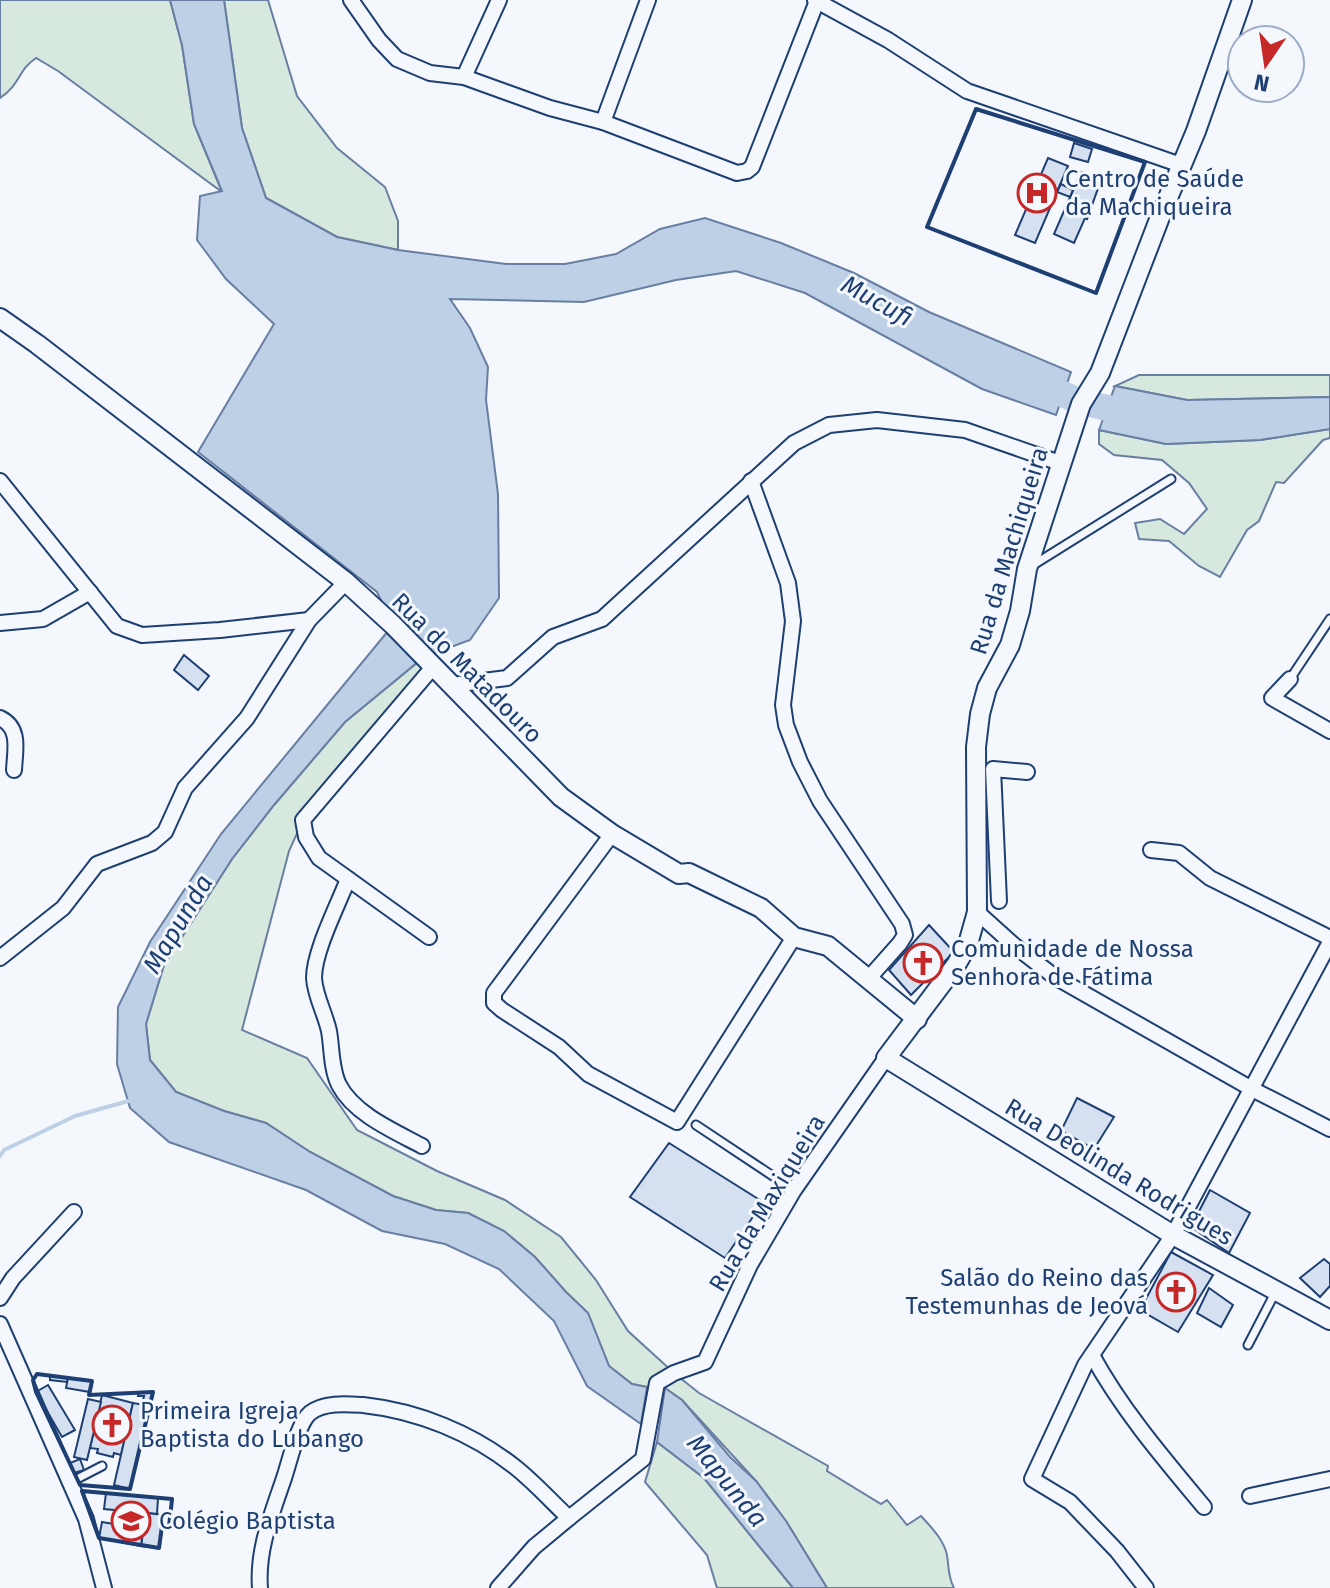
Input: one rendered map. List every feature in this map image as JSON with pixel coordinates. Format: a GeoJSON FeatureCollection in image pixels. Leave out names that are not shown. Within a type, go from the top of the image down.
{"type":"FeatureCollection","features":[{"type":"Feature","properties":{"kind":"street"},"geometry":{"type":"LineString","coordinates":[[351,0],[379,40],[397,59],[430,73],[464,77],[550,108],[603,122],[737,173],[752,167],[816,0],[888,40],[967,91],[1181,165]]}},
{"type":"Feature","properties":{"kind":"street"},"geometry":{"type":"LineString","coordinates":[[464,77],[499,0]]}},
{"type":"Feature","properties":{"kind":"street"},"geometry":{"type":"LineString","coordinates":[[603,122],[648,0]]}},
{"type":"Feature","properties":{"kind":"street","name":"Rua da Machiqueira"},"geometry":{"type":"LineString","coordinates":[[850,1107],[917,1019],[968,944],[977,912],[975,778],[980,714],[987,688],[1010,645],[1027,569],[1081,404],[1100,373],[1196,131],[1242,0]]}},
{"type":"Feature","properties":{"kind":"street","name":"Rua do Matadouro"},"geometry":{"type":"LineString","coordinates":[[0,318],[346,582],[393,625],[561,797],[612,834],[679,874],[689,873],[761,908],[794,937],[828,946],[917,1019]]}},
{"type":"Feature","properties":{"kind":"street"},"geometry":{"type":"LineString","coordinates":[[452,685],[507,678],[553,637],[602,619],[794,443],[829,425],[877,420],[965,430],[1060,463]]}},
{"type":"Feature","properties":{"kind":"street"},"geometry":{"type":"LineString","coordinates":[[0,481],[117,626],[142,635],[309,620]]}},
{"type":"Feature","properties":{"kind":"street"},"geometry":{"type":"LineString","coordinates":[[751,481],[788,583],[793,621],[783,705],[786,725],[820,801],[895,913],[905,935],[869,978]]}},
{"type":"Feature","properties":{"kind":"street"},"geometry":{"type":"LineString","coordinates":[[0,958],[63,908],[97,864],[152,843],[165,832],[185,788],[247,718],[309,620],[346,582]]}},
{"type":"Feature","properties":{"kind":"street"},"geometry":{"type":"LineString","coordinates":[[0,623],[43,619],[90,592]]}},
{"type":"Feature","properties":{"kind":"street"},"geometry":{"type":"LineString","coordinates":[[428,662],[303,820],[306,837],[319,858],[429,937]]}},
{"type":"Feature","properties":{"kind":"street"},"geometry":{"type":"LineString","coordinates":[[1290,679],[1272,698],[1330,731]]}},
{"type":"Feature","properties":{"kind":"street"},"geometry":{"type":"LineString","coordinates":[[0,718],[7,721],[16,733],[14,770]]}},
{"type":"Feature","properties":{"kind":"street"},"geometry":{"type":"LineString","coordinates":[[999,901],[993,769],[1027,772]]}},
{"type":"Feature","properties":{"kind":"street"},"geometry":{"type":"LineString","coordinates":[[612,834],[494,993],[494,1003],[559,1047],[588,1074],[677,1122],[794,937]]}},
{"type":"Feature","properties":{"kind":"street"},"geometry":{"type":"LineString","coordinates":[[1146,1588],[1117,1551],[1070,1502],[1032,1479],[1092,1355],[1173,1235],[1330,940],[1210,878],[1179,853],[1151,850]]}},
{"type":"Feature","properties":{"kind":"street"},"geometry":{"type":"LineString","coordinates":[[348,879],[318,953],[314,976],[339,1085],[356,1105],[382,1124],[422,1146]]}},
{"type":"Feature","properties":{"kind":"street"},"geometry":{"type":"LineString","coordinates":[[977,912],[1055,977],[1252,1089],[1330,1129]]}},
{"type":"Feature","properties":{"kind":"street","name":"Rua Deolinda Rodrigues"},"geometry":{"type":"LineString","coordinates":[[886,1058],[1173,1235],[1330,1320]]}},
{"type":"Feature","properties":{"kind":"street","name":"Rua da Maxiqueira"},"geometry":{"type":"LineString","coordinates":[[569,1518],[643,1459],[657,1383],[705,1362],[750,1265],[794,1190],[850,1107]]}},
{"type":"Feature","properties":{"kind":"street"},"geometry":{"type":"LineString","coordinates":[[0,1298],[13,1278],[74,1212]]}},
{"type":"Feature","properties":{"kind":"street"},"geometry":{"type":"LineString","coordinates":[[0,1324],[5,1349],[86,1519],[104,1588]]}},
{"type":"Feature","properties":{"kind":"street"},"geometry":{"type":"LineString","coordinates":[[1092,1355],[1159,1455],[1204,1507]]}},
{"type":"Feature","properties":{"kind":"street"},"geometry":{"type":"LineString","coordinates":[[260,1588],[258,1565],[300,1430],[309,1414],[325,1406],[350,1404],[413,1414],[461,1433],[515,1467],[569,1518],[534,1547],[498,1588]]}},
{"type":"Feature","properties":{"kind":"street"},"geometry":{"type":"LineString","coordinates":[[1250,1496],[1330,1479]]}},
{"type":"Feature","properties":{"kind":"lane"},"geometry":{"type":"LineString","coordinates":[[1027,569],[1171,479]]}},
{"type":"Feature","properties":{"kind":"lane"},"geometry":{"type":"LineString","coordinates":[[1290,679],[1330,619]]}},
{"type":"Feature","properties":{"kind":"lane"},"geometry":{"type":"LineString","coordinates":[[696,1125],[794,1190]]}},
{"type":"Feature","properties":{"kind":"lane"},"geometry":{"type":"LineString","coordinates":[[1248,1345],[1276,1291]]}},
{"type":"Feature","properties":{"kind":"lane"},"geometry":{"type":"LineString","coordinates":[[71,1482],[102,1466]]}},
{"type":"Feature","properties":{"kind":"shaded area"},"geometry":{"type":"Polygon","coordinates":[[[0,0],[170,0],[182,45],[194,124],[222,192],[36,58],[0,98],[0,0]]]}},
{"type":"Feature","properties":{"kind":"shaded area"},"geometry":{"type":"Polygon","coordinates":[[[224,0],[268,0],[297,96],[337,148],[385,187],[398,221],[398,250],[337,237],[266,198],[242,128],[224,0]]]}},
{"type":"Feature","properties":{"kind":"shaded area"},"geometry":{"type":"Polygon","coordinates":[[[1139,375],[1330,375],[1330,397],[1187,400],[1115,386],[1139,375]]]}},
{"type":"Feature","properties":{"kind":"shaded area"},"geometry":{"type":"Polygon","coordinates":[[[1330,429],[1330,438],[1323,440],[1284,483],[1276,482],[1259,521],[1247,530],[1220,577],[1199,566],[1169,541],[1139,539],[1135,523],[1160,519],[1184,534],[1207,509],[1189,483],[1162,460],[1114,455],[1099,444],[1099,430],[1166,444],[1260,440],[1330,429]]]}},
{"type":"Feature","properties":{"kind":"shaded area"},"geometry":{"type":"Polygon","coordinates":[[[424,657],[433,667],[303,820],[289,851],[242,1030],[307,1058],[357,1130],[437,1171],[505,1200],[561,1237],[596,1280],[628,1331],[699,1393],[828,1466],[827,1471],[881,1504],[887,1500],[907,1525],[921,1516],[943,1544],[954,1588],[827,1588],[786,1521],[756,1481],[682,1400],[657,1383],[647,1387],[632,1384],[609,1366],[588,1313],[535,1257],[504,1231],[468,1213],[436,1210],[393,1196],[310,1152],[266,1123],[176,1092],[150,1060],[146,1024],[164,965],[232,859],[345,722],[424,657]]]}},
{"type":"Feature","properties":{"kind":"shaded area"},"geometry":{"type":"Polygon","coordinates":[[[657,1442],[704,1478],[793,1588],[717,1588],[707,1555],[645,1482],[657,1442]]]}},
{"type":"Feature","properties":{"kind":"water","name":"Mapunda"},"geometry":{"type":"Polygon","coordinates":[[[170,0],[224,0],[242,128],[266,198],[337,237],[398,250],[506,264],[565,264],[616,254],[660,229],[705,218],[781,243],[854,273],[929,312],[1071,372],[1056,415],[982,389],[805,293],[736,271],[676,280],[584,302],[450,299],[470,328],[488,367],[486,400],[498,494],[499,598],[470,640],[424,657],[345,722],[232,859],[164,965],[146,1024],[150,1060],[176,1092],[266,1123],[310,1152],[393,1196],[436,1210],[468,1213],[504,1231],[535,1257],[588,1313],[609,1366],[632,1384],[647,1387],[641,1424],[587,1386],[554,1321],[499,1269],[445,1244],[382,1231],[306,1190],[169,1142],[130,1108],[117,1064],[118,1007],[150,942],[221,834],[393,625],[377,592],[198,452],[274,324],[226,279],[197,240],[200,196],[222,191],[194,124],[182,45],[170,0]]]}},
{"type":"Feature","properties":{"kind":"water"},"geometry":{"type":"Polygon","coordinates":[[[1115,386],[1187,400],[1330,397],[1330,429],[1260,440],[1166,444],[1099,430],[1115,386]]]}},
{"type":"Feature","properties":{"kind":"water","name":"Mapunda"},"geometry":{"type":"Polygon","coordinates":[[[665,1388],[682,1400],[730,1457],[756,1481],[786,1521],[827,1588],[793,1588],[704,1478],[657,1442],[665,1388]]]}},
{"type":"Feature","properties":{"kind":"building"},"geometry":{"type":"Polygon","coordinates":[[[1074,143],[1092,149],[1088,162],[1070,157],[1074,143]]]}},
{"type":"Feature","properties":{"kind":"building"},"geometry":{"type":"Polygon","coordinates":[[[1048,158],[1068,166],[1035,243],[1015,235],[1048,158]]]}},
{"type":"Feature","properties":{"kind":"building"},"geometry":{"type":"Polygon","coordinates":[[[1081,172],[1101,180],[1087,219],[1074,243],[1054,234],[1081,172]]]}},
{"type":"Feature","properties":{"kind":"building"},"geometry":{"type":"Polygon","coordinates":[[[1061,184],[1073,190],[1070,197],[1057,192],[1061,184]]]}},
{"type":"Feature","properties":{"kind":"building"},"geometry":{"type":"Polygon","coordinates":[[[184,655],[209,676],[198,690],[174,670],[184,655]]]}},
{"type":"Feature","properties":{"kind":"building","name":"Comunidade de Nossa Senhora de Fátima"},"geometry":{"type":"Polygon","coordinates":[[[929,925],[954,952],[911,995],[889,970],[929,925]]]}},
{"type":"Feature","properties":{"kind":"building"},"geometry":{"type":"Polygon","coordinates":[[[1077,1098],[1114,1117],[1094,1149],[1061,1131],[1077,1098]]]}},
{"type":"Feature","properties":{"kind":"building"},"geometry":{"type":"Polygon","coordinates":[[[669,1143],[763,1202],[725,1258],[630,1197],[669,1143]]]}},
{"type":"Feature","properties":{"kind":"building"},"geometry":{"type":"Polygon","coordinates":[[[1210,1190],[1250,1213],[1229,1253],[1191,1227],[1210,1190]]]}},
{"type":"Feature","properties":{"kind":"building","name":"Salão do Reino das Testemunhas de Jeová"},"geometry":{"type":"Polygon","coordinates":[[[1171,1252],[1213,1275],[1178,1332],[1140,1310],[1171,1252]]]}},
{"type":"Feature","properties":{"kind":"building"},"geometry":{"type":"Polygon","coordinates":[[[1324,1259],[1330,1264],[1330,1286],[1320,1297],[1300,1278],[1324,1259]]]}},
{"type":"Feature","properties":{"kind":"building"},"geometry":{"type":"Polygon","coordinates":[[[1209,1288],[1233,1305],[1221,1327],[1197,1313],[1209,1288]]]}},
{"type":"Feature","properties":{"kind":"building"},"geometry":{"type":"Polygon","coordinates":[[[50,1375],[68,1378],[67,1382],[50,1380],[50,1375]]]}},
{"type":"Feature","properties":{"kind":"building"},"geometry":{"type":"Polygon","coordinates":[[[68,1378],[92,1381],[90,1392],[66,1388],[68,1378]]]}},
{"type":"Feature","properties":{"kind":"building"},"geometry":{"type":"Polygon","coordinates":[[[48,1385],[75,1430],[62,1437],[36,1392],[48,1385]]]}},
{"type":"Feature","properties":{"kind":"building"},"geometry":{"type":"Polygon","coordinates":[[[139,1392],[153,1392],[150,1406],[142,1405],[144,1396],[138,1396],[139,1392]]]}},
{"type":"Feature","properties":{"kind":"building","name":"Primeira Igreja Baptista do Lubango"},"geometry":{"type":"Polygon","coordinates":[[[102,1395],[133,1403],[121,1455],[114,1453],[113,1457],[90,1448],[102,1395]]]}},
{"type":"Feature","properties":{"kind":"building"},"geometry":{"type":"Polygon","coordinates":[[[88,1399],[101,1402],[87,1460],[74,1457],[88,1399]]]}},
{"type":"Feature","properties":{"kind":"building"},"geometry":{"type":"Polygon","coordinates":[[[133,1403],[150,1406],[130,1489],[114,1485],[133,1403]]]}},
{"type":"Feature","properties":{"kind":"building"},"geometry":{"type":"Polygon","coordinates":[[[80,1459],[84,1470],[74,1473],[70,1463],[80,1459]]]}},
{"type":"Feature","properties":{"kind":"building"},"geometry":{"type":"Polygon","coordinates":[[[106,1493],[158,1498],[157,1514],[104,1509],[106,1493]]]}},
{"type":"Feature","properties":{"kind":"building"},"geometry":{"type":"Polygon","coordinates":[[[146,1513],[164,1515],[159,1548],[141,1546],[146,1513]]]}},
{"type":"Feature","properties":{"kind":"building"},"geometry":{"type":"Polygon","coordinates":[[[102,1522],[143,1529],[141,1546],[99,1538],[102,1522]]]}},
{"type":"Feature","properties":{"kind":"waterway","name":"Mucufi"},"geometry":{"type":"LineString","coordinates":[[1033,381],[1081,402],[1139,415]]}},
{"type":"Feature","properties":{"kind":"waterway"},"geometry":{"type":"LineString","coordinates":[[0,1156],[4,1150],[75,1116],[132,1100]]}},
{"type":"Feature","properties":{"kind":"wall"},"geometry":{"type":"LineString","coordinates":[[976,109],[1145,162],[1096,293],[927,227],[976,109]]}},
{"type":"Feature","properties":{"kind":"wall"},"geometry":{"type":"LineString","coordinates":[[37,1374],[92,1381],[89,1395],[153,1392],[130,1489],[80,1485],[36,1392],[33,1380],[37,1374]]}},
{"type":"Feature","properties":{"kind":"wall"},"geometry":{"type":"LineString","coordinates":[[82,1491],[172,1499],[169,1527],[162,1526],[159,1548],[99,1538],[82,1491]]}},
{"type":"Feature","properties":{"kind":"place","name":"Centro de Saúde da Machiqueira"},"geometry":{"type":"Point","coordinates":[1037,193]}},
{"type":"Feature","properties":{"kind":"place","name":"Comunidade de Nossa Senhora de Fátima"},"geometry":{"type":"Point","coordinates":[923,963]}},
{"type":"Feature","properties":{"kind":"place","name":"Salão do Reino das Testemunhas de Jeová"},"geometry":{"type":"Point","coordinates":[1176,1292]}},
{"type":"Feature","properties":{"kind":"place","name":"Primeira Igreja Baptista do Lubango"},"geometry":{"type":"Point","coordinates":[112,1425]}},
{"type":"Feature","properties":{"kind":"place","name":"Colégio Baptista"},"geometry":{"type":"Point","coordinates":[131,1521]}}]}
